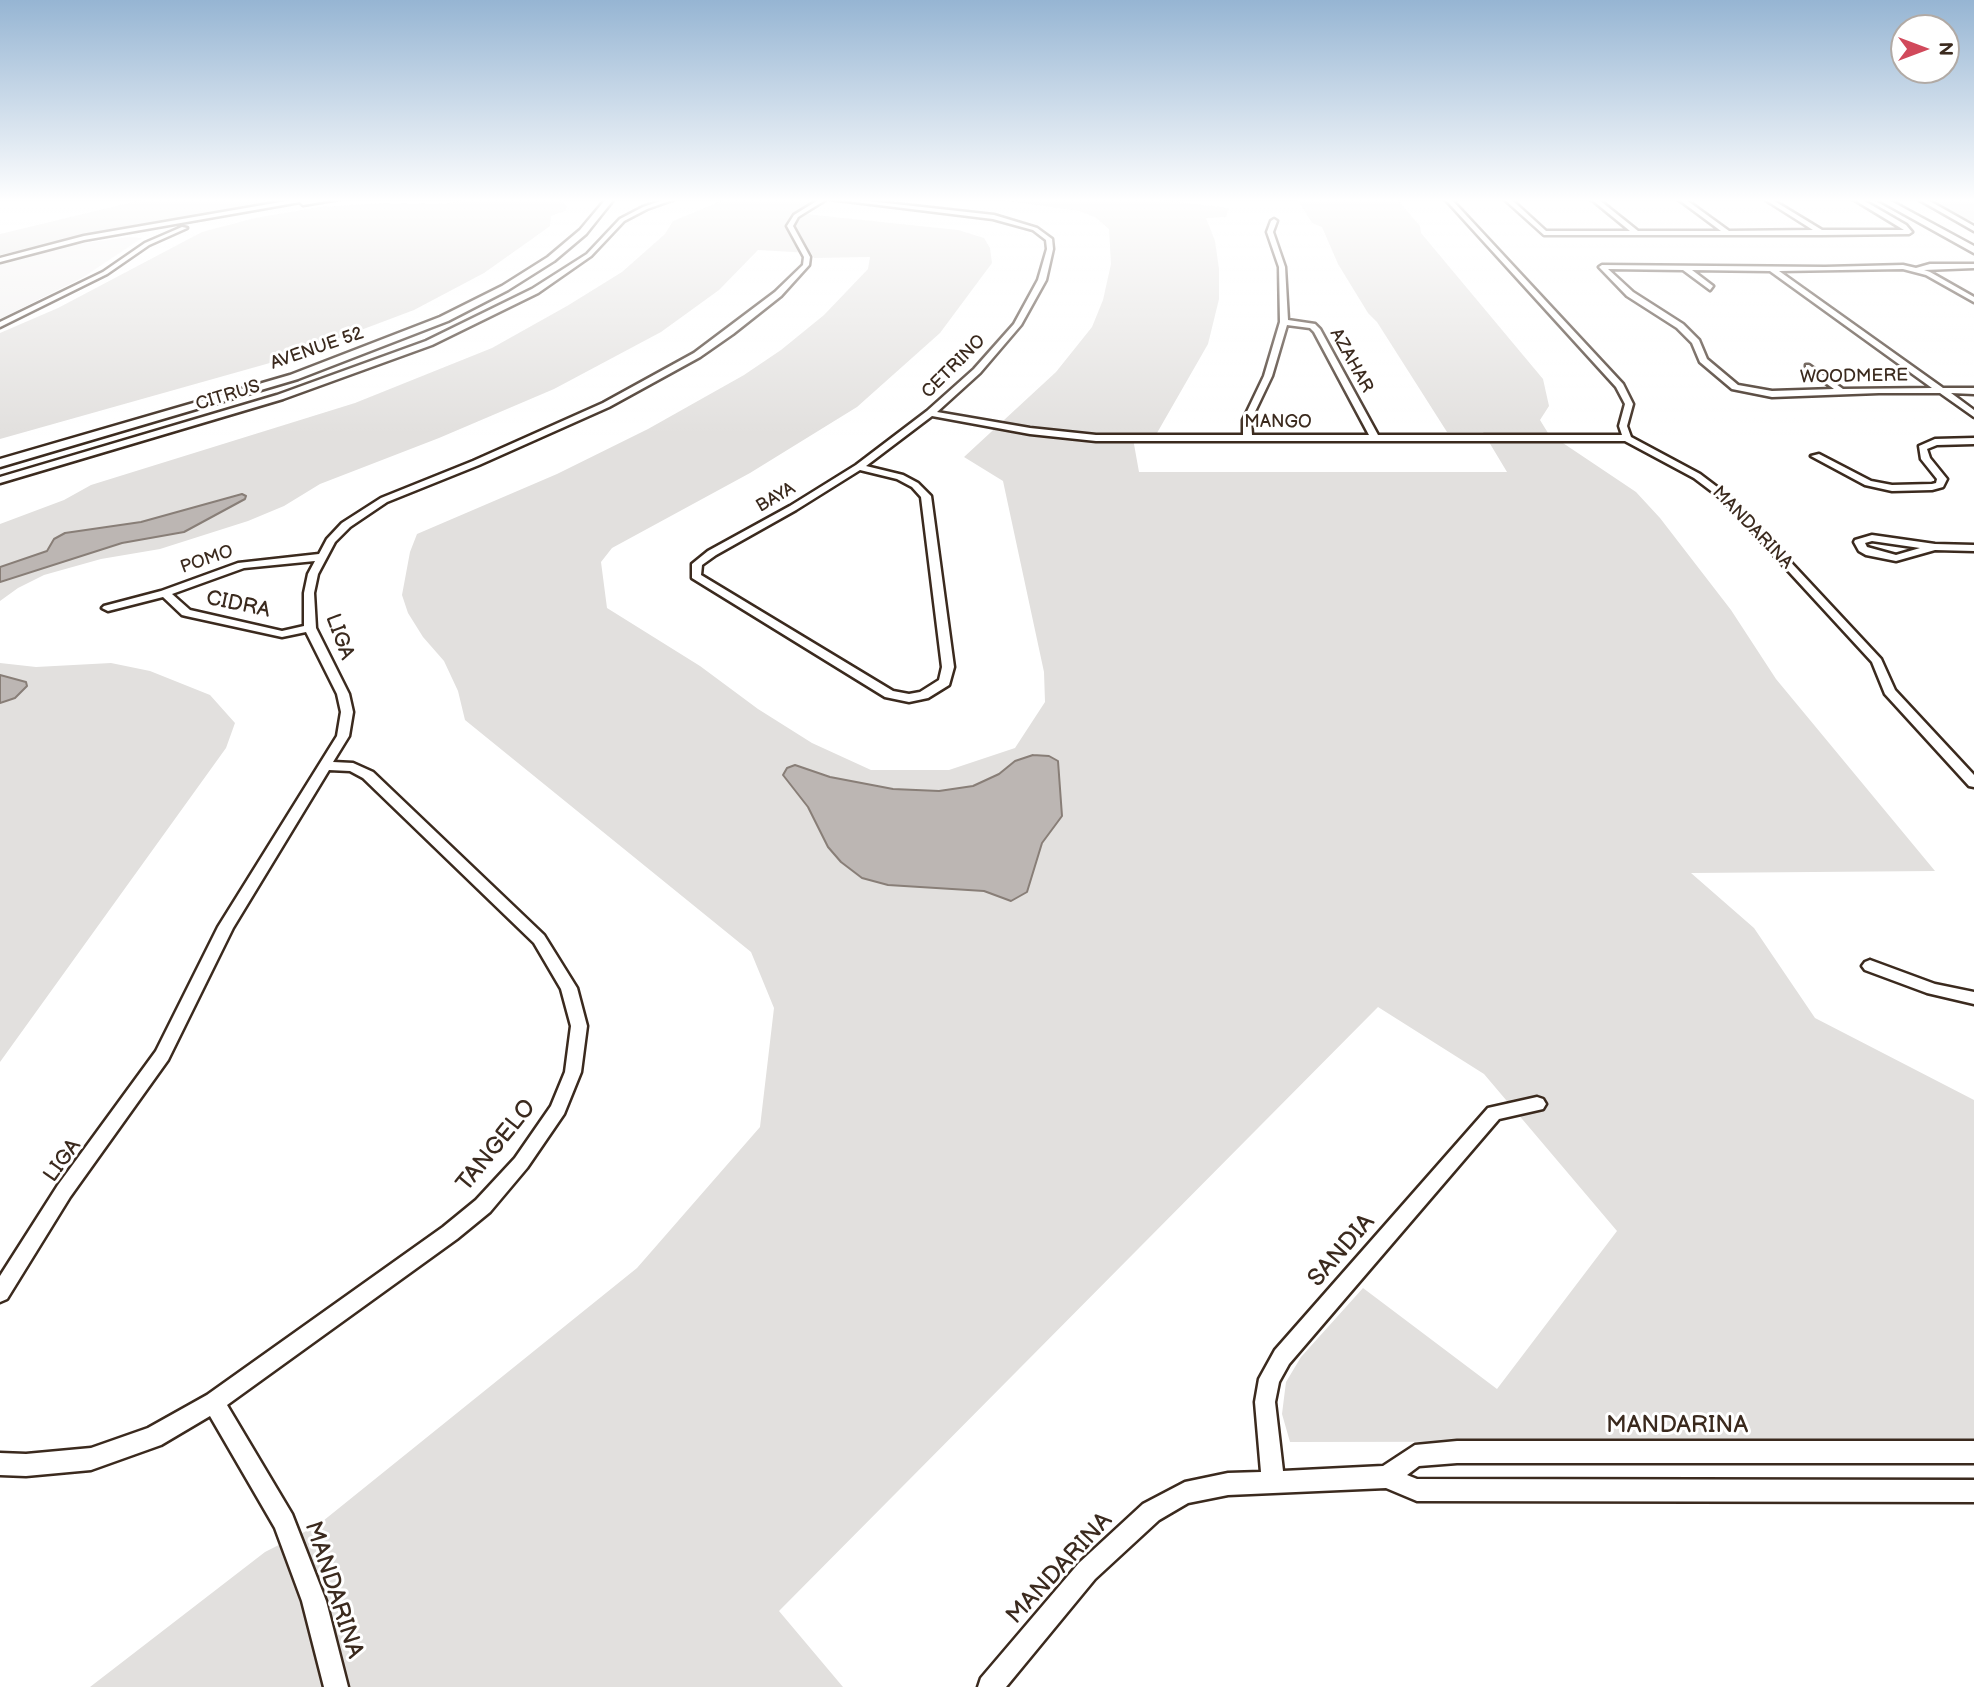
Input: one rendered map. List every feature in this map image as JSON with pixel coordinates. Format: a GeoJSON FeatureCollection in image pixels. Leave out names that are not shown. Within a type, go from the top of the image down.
{"type":"FeatureCollection","features":[{"type":"Feature","properties":{"kind":"main road","name":"AVENUE 52"},"geometry":{"type":"LineString","coordinates":[[0,454],[269,377],[416,322],[484,290],[503,278]]}},
{"type":"Feature","properties":{"kind":"main road","name":"AVENUE 52"},"geometry":{"type":"LineString","coordinates":[[0,463],[294,377],[432,324],[521,278]]}},
{"type":"Feature","properties":{"kind":"street"},"geometry":{"type":"LineString","coordinates":[[0,325],[94,278]]}},
{"type":"Feature","properties":{"kind":"street","name":"CITRUS"},"geometry":{"type":"LineString","coordinates":[[0,480],[280,397],[429,343],[536,291],[556,278]]}},
{"type":"Feature","properties":{"kind":"street","name":"LIGA"},"geometry":{"type":"LineString","coordinates":[[0,1293],[64,1191],[162,1055],[226,927],[342,736],[347,712],[343,694],[310,628],[309,593],[320,557],[331,541],[346,525],[384,500],[476,464],[606,405],[697,355],[778,294],[794,278]]}},
{"type":"Feature","properties":{"kind":"street","name":"CETRINO"},"geometry":{"type":"LineString","coordinates":[[859,467],[930,413],[977,371],[1017,325],[1043,278]]}},
{"type":"Feature","properties":{"kind":"street"},"geometry":{"type":"LineString","coordinates":[[1248,438],[1247,420],[1268,376],[1283,322],[1282,278]]}},
{"type":"Feature","properties":{"kind":"street"},"geometry":{"type":"LineString","coordinates":[[1520,278],[1620,386],[1629,404],[1623,426],[1627,438]]}},
{"type":"Feature","properties":{"kind":"street","name":"WOODMERE"},"geometry":{"type":"LineString","coordinates":[[1613,278],[1630,294],[1680,326],[1696,342],[1703,360],[1732,385],[1728,393],[1736,397],[1748,399],[1762,393],[1840,390],[1974,391]]}},
{"type":"Feature","properties":{"kind":"street"},"geometry":{"type":"LineString","coordinates":[[1697,278],[1710,288]]}},
{"type":"Feature","properties":{"kind":"street"},"geometry":{"type":"LineString","coordinates":[[1784,278],[1822,305],[1833,309]]}},
{"type":"Feature","properties":{"kind":"street"},"geometry":{"type":"LineString","coordinates":[[1794,278],[1861,333],[1974,414]]}},
{"type":"Feature","properties":{"kind":"street"},"geometry":{"type":"LineString","coordinates":[[1933,278],[1974,300]]}},
{"type":"Feature","properties":{"kind":"street"},"geometry":{"type":"LineString","coordinates":[[1804,292],[1814,292]]}},
{"type":"Feature","properties":{"kind":"street"},"geometry":{"type":"LineString","coordinates":[[1845,318],[1857,322],[1974,405]]}},
{"type":"Feature","properties":{"kind":"street","name":"AZAHAR"},"geometry":{"type":"LineString","coordinates":[[1283,322],[1312,326],[1317,331],[1375,438]]}},
{"type":"Feature","properties":{"kind":"street"},"geometry":{"type":"LineString","coordinates":[[1861,333],[1872,333]]}},
{"type":"Feature","properties":{"kind":"street"},"geometry":{"type":"LineString","coordinates":[[1879,346],[1891,346]]}},
{"type":"Feature","properties":{"kind":"street"},"geometry":{"type":"LineString","coordinates":[[1899,360],[1910,360]]}},
{"type":"Feature","properties":{"kind":"street"},"geometry":{"type":"LineString","coordinates":[[1809,367],[1840,390]]}},
{"type":"Feature","properties":{"kind":"street","name":"MANGO"},"geometry":{"type":"LineString","coordinates":[[930,413],[1030,431],[1096,438],[1627,438]]}},
{"type":"Feature","properties":{"kind":"street","name":"MANDARINA"},"geometry":{"type":"LineString","coordinates":[[1627,438],[1697,476],[1726,498],[1877,661],[1889,691],[1974,783]]}},
{"type":"Feature","properties":{"kind":"street"},"geometry":{"type":"LineString","coordinates":[[1816,456],[1868,483],[1892,488],[1937,486],[1942,479],[1922,452],[1922,448],[1935,442],[1974,441]]}},
{"type":"Feature","properties":{"kind":"street"},"geometry":{"type":"LineString","coordinates":[[1929,445],[1974,446]]}},
{"type":"Feature","properties":{"kind":"street","name":"BAYA"},"geometry":{"type":"LineString","coordinates":[[859,467],[900,477],[915,485],[926,496],[948,667],[945,682],[924,695],[909,698],[889,694],[696,576],[696,564],[712,553],[859,467]]}},
{"type":"Feature","properties":{"kind":"street"},"geometry":{"type":"LineString","coordinates":[[1935,547],[1896,558],[1871,553],[1863,549],[1859,541],[1872,538],[1935,547],[1974,548]]}},
{"type":"Feature","properties":{"kind":"street","name":"POMO"},"geometry":{"type":"LineString","coordinates":[[108,608],[165,593],[242,565],[320,557]]}},
{"type":"Feature","properties":{"kind":"street","name":"CIDRA"},"geometry":{"type":"LineString","coordinates":[[165,593],[186,613],[282,634],[310,628]]}},
{"type":"Feature","properties":{"kind":"street","name":"TANGELO"},"geometry":{"type":"LineString","coordinates":[[0,1464],[26,1465],[91,1459],[153,1437],[214,1402],[450,1233],[482,1206],[521,1163],[558,1109],[573,1072],[579,1026],[569,988],[539,939],[368,775],[353,767],[325,766]]}},
{"type":"Feature","properties":{"kind":"street"},"geometry":{"type":"LineString","coordinates":[[1870,967],[1933,989],[1974,998]]}},
{"type":"Feature","properties":{"kind":"street","name":"SANDIA"},"geometry":{"type":"LineString","coordinates":[[1273,1482],[1265,1402],[1269,1379],[1282,1357],[1494,1113],[1537,1104]]}},
{"type":"Feature","properties":{"kind":"street","name":"MANDARINA"},"geometry":{"type":"LineString","coordinates":[[214,1402],[284,1522],[314,1601],[336,1687]]}},
{"type":"Feature","properties":{"kind":"street","name":"MANDARINA"},"geometry":{"type":"LineString","coordinates":[[1386,1477],[1415,1456],[1457,1452],[1974,1452]]}},
{"type":"Feature","properties":{"kind":"street","name":"MANDARINA"},"geometry":{"type":"LineString","coordinates":[[990,1687],[1087,1571],[1151,1512],[1185,1493],[1228,1484],[1386,1477],[1417,1490],[1974,1491]]}},
{"type":"Feature","properties":{"kind":"shaded area"},"geometry":{"type":"Polygon","coordinates":[[[0,278],[82,278],[82,278],[0,319],[0,278]]]}},
{"type":"Feature","properties":{"kind":"shaded area"},"geometry":{"type":"Polygon","coordinates":[[[115,278],[475,278],[414,310],[284,359],[0,439],[0,333],[58,308],[115,278]]]}},
{"type":"Feature","properties":{"kind":"shaded area"},"geometry":{"type":"Polygon","coordinates":[[[613,278],[731,278],[719,290],[661,332],[554,389],[439,438],[320,484],[284,506],[248,521],[160,549],[101,559],[44,575],[0,601],[0,524],[64,500],[91,485],[355,403],[492,348],[613,278]]]}},
{"type":"Feature","properties":{"kind":"shaded area"},"geometry":{"type":"Polygon","coordinates":[[[860,278],[981,278],[940,333],[857,407],[750,473],[612,548],[601,562],[607,608],[700,666],[758,709],[812,743],[871,770],[949,770],[1015,748],[1045,702],[1044,672],[1003,481],[964,457],[1056,372],[1092,327],[1103,300],[1108,278],[1219,278],[1219,299],[1208,344],[1157,433],[1132,433],[1139,472],[1507,472],[1483,432],[1447,432],[1346,278],[1458,278],[1543,379],[1549,406],[1540,420],[1548,433],[1636,492],[1660,518],[1731,610],[1776,679],[1935,871],[1691,873],[1754,928],[1815,1018],[1974,1100],[1974,1441],[1290,1442],[1282,1414],[1286,1382],[1301,1357],[1363,1288],[1497,1389],[1617,1231],[1484,1074],[1378,1007],[779,1611],[843,1687],[90,1687],[265,1552],[318,1525],[637,1268],[760,1127],[774,1008],[751,952],[465,720],[458,691],[444,661],[423,637],[408,613],[402,595],[410,552],[417,534],[557,474],[648,429],[744,375],[781,350],[824,315],[860,278]]]}},
{"type":"Feature","properties":{"kind":"shaded area"},"geometry":{"type":"Polygon","coordinates":[[[242,494],[246,496],[245,499],[184,532],[122,543],[0,582],[0,567],[47,551],[54,539],[65,533],[141,522],[242,494]]]}},
{"type":"Feature","properties":{"kind":"shaded area"},"geometry":{"type":"Polygon","coordinates":[[[0,663],[36,667],[111,663],[150,671],[210,695],[235,723],[226,748],[0,1062],[0,663]]]}},
{"type":"Feature","properties":{"kind":"shaded area"},"geometry":{"type":"Polygon","coordinates":[[[0,675],[26,682],[27,686],[15,698],[0,703],[0,675]]]}},
{"type":"Feature","properties":{"kind":"shaded area"},"geometry":{"type":"Polygon","coordinates":[[[1033,755],[1049,756],[1058,761],[1062,816],[1042,843],[1027,892],[1011,901],[984,891],[888,885],[862,878],[841,862],[828,847],[808,807],[783,775],[787,768],[795,765],[830,777],[893,789],[939,791],[973,786],[999,774],[1015,761],[1033,755]]]}}]}
